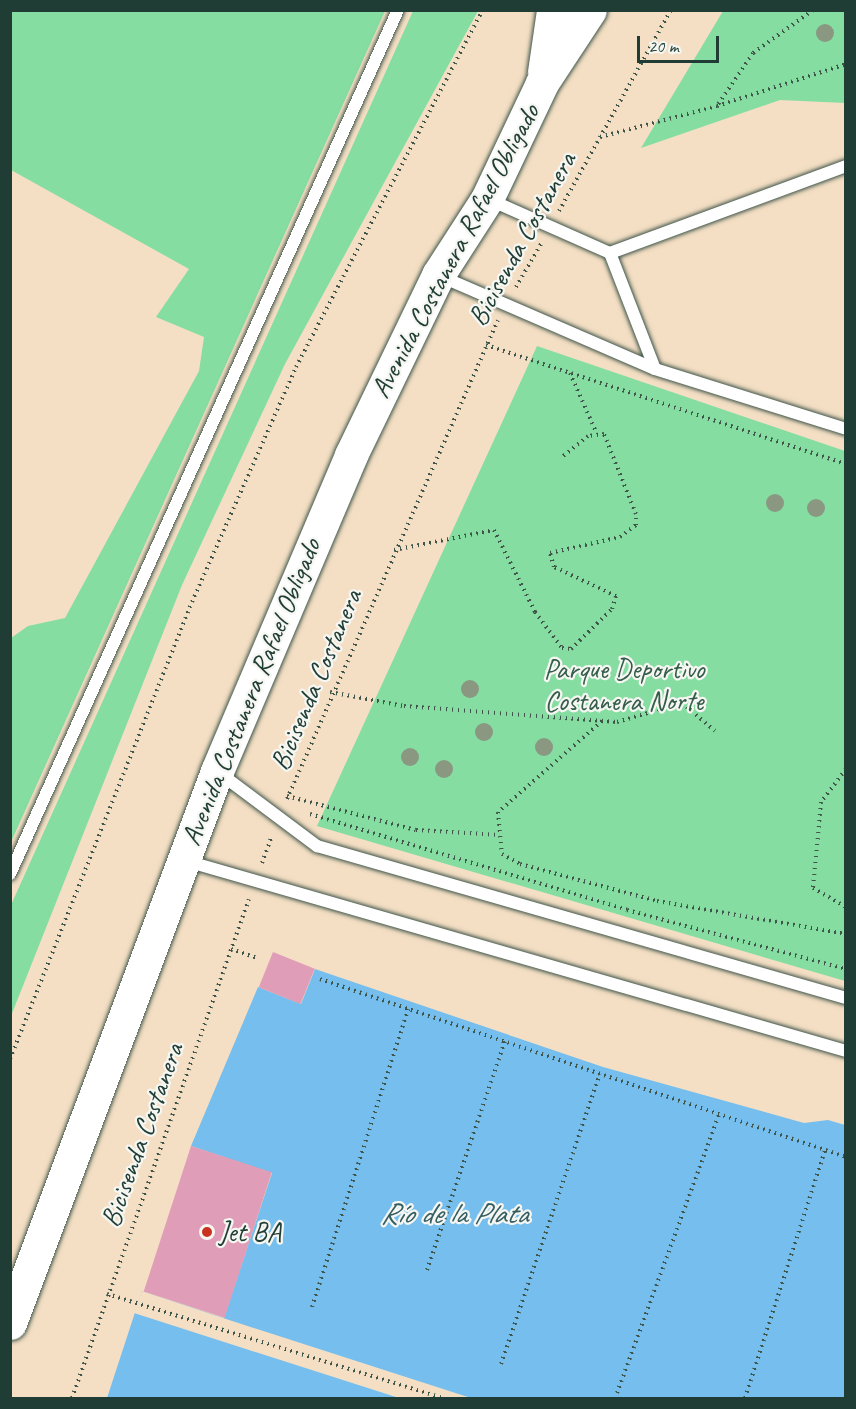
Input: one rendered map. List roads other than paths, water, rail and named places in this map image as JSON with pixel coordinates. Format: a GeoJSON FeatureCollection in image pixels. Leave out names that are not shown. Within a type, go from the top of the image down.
{"type":"FeatureCollection","features":[{"type":"Feature","properties":{"kind":"main road","name":"Avenida Costanera Rafael Obligado"},"geometry":{"type":"LineString","coordinates":[[542,83],[553,10]]}},
{"type":"Feature","properties":{"kind":"main road","name":"Avenida Costanera Rafael Obligado"},"geometry":{"type":"LineString","coordinates":[[10,1323],[182,860],[217,771],[351,455],[438,275],[487,199],[542,83],[590,10]]}},
{"type":"Feature","properties":{"kind":"lane"},"geometry":{"type":"LineString","coordinates":[[10,874],[398,10]]}},
{"type":"Feature","properties":{"kind":"lane"},"geometry":{"type":"LineString","coordinates":[[487,199],[610,252],[846,166]]}},
{"type":"Feature","properties":{"kind":"lane"},"geometry":{"type":"LineString","coordinates":[[610,252],[655,369]]}},
{"type":"Feature","properties":{"kind":"lane"},"geometry":{"type":"LineString","coordinates":[[438,275],[655,369],[846,429]]}},
{"type":"Feature","properties":{"kind":"lane"},"geometry":{"type":"LineString","coordinates":[[217,771],[278,821],[317,846],[846,998]]}},
{"type":"Feature","properties":{"kind":"lane"},"geometry":{"type":"LineString","coordinates":[[182,860],[254,885],[316,897],[846,1051]]}},
{"type":"Feature","properties":{"kind":"water","name":"Río de la Plata"},"geometry":{"type":"Polygon","coordinates":[[[315,969],[603,1067],[804,1123],[828,1120],[845,1125],[845,1398],[107,1398],[142,1291],[224,1318],[272,1173],[191,1146],[258,987],[301,1004],[315,969]]]}},
{"type":"Feature","properties":{"kind":"place","name":"Jet BA"},"geometry":{"type":"Point","coordinates":[207,1232]}},
{"type":"Feature","properties":{"kind":"park label","name":"Parque Deportivo Costanera Norte"},"geometry":{"type":"Point","coordinates":[624,685]}}]}
